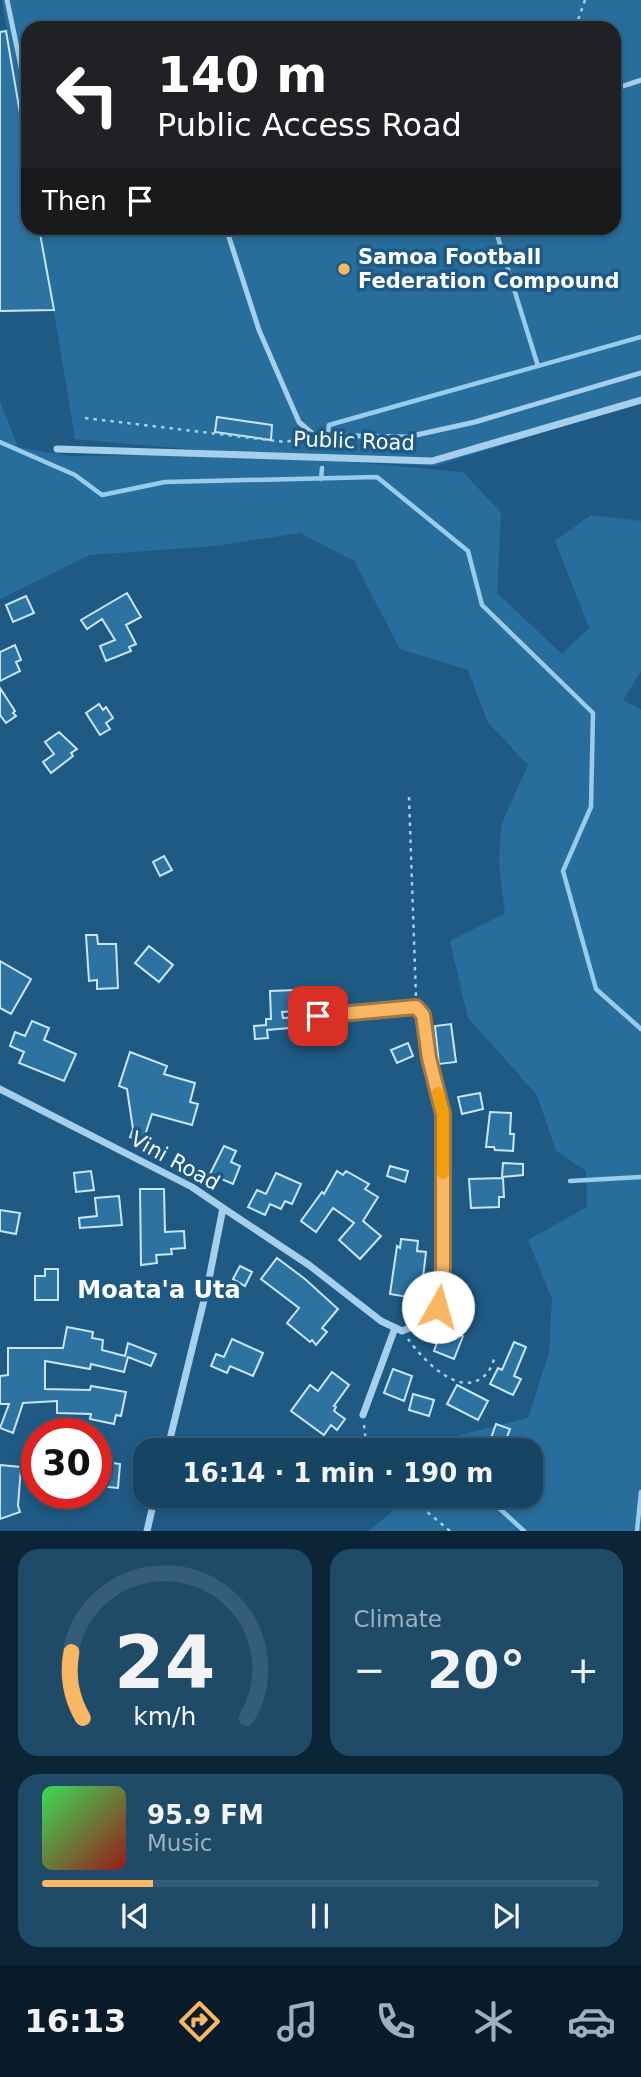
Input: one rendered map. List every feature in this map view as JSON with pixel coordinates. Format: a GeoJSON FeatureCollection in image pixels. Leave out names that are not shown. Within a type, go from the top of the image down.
{"type":"FeatureCollection","features":[{"type":"Feature","properties":{"kind":"street","name":"Public Road"},"geometry":{"type":"LineString","coordinates":[[57,449],[432,461],[641,400]]}},
{"type":"Feature","properties":{"kind":"street"},"geometry":{"type":"LineString","coordinates":[[223,1208],[309,1265],[381,1321],[399,1329],[425,1322],[438,1307],[443,1268],[443,1114],[429,1058],[423,1015],[416,1007],[318,1016]]}},
{"type":"Feature","properties":{"kind":"street","name":"Vini Road"},"geometry":{"type":"LineString","coordinates":[[0,1089],[192,1187],[223,1208],[208,1283],[169,1438]]}},
{"type":"Feature","properties":{"kind":"street"},"geometry":{"type":"LineString","coordinates":[[363,1415],[399,1329]]}},
{"type":"Feature","properties":{"kind":"street"},"geometry":{"type":"LineString","coordinates":[[147,1531],[152,1508]]}},
{"type":"Feature","properties":{"kind":"lane"},"geometry":{"type":"LineString","coordinates":[[7,0],[21,67]]}},
{"type":"Feature","properties":{"kind":"lane"},"geometry":{"type":"LineString","coordinates":[[621,87],[641,80]]}},
{"type":"Feature","properties":{"kind":"lane"},"geometry":{"type":"LineString","coordinates":[[228,235],[259,330],[299,422],[317,436],[407,437],[475,422],[641,373]]}},
{"type":"Feature","properties":{"kind":"path"},"geometry":{"type":"LineString","coordinates":[[580,21],[578,20],[585,0]]}},
{"type":"Feature","properties":{"kind":"path"},"geometry":{"type":"LineString","coordinates":[[85,418],[285,442],[317,436]]}},
{"type":"Feature","properties":{"kind":"path"},"geometry":{"type":"LineString","coordinates":[[409,797],[416,1007]]}},
{"type":"Feature","properties":{"kind":"path"},"geometry":{"type":"LineString","coordinates":[[399,1329],[436,1371],[447,1379],[473,1382],[487,1373],[495,1357]]}},
{"type":"Feature","properties":{"kind":"path"},"geometry":{"type":"LineString","coordinates":[[363,1415],[366,1438]]}},
{"type":"Feature","properties":{"kind":"path"},"geometry":{"type":"LineString","coordinates":[[422,1508],[450,1531]]}},
{"type":"Feature","properties":{"kind":"shaded area"},"geometry":{"type":"Polygon","coordinates":[[[2,0],[641,0],[641,401],[436,466],[339,461],[463,472],[501,513],[497,593],[562,654],[589,628],[555,541],[591,515],[641,521],[641,671],[623,700],[641,710],[641,1531],[368,1531],[397,1508],[543,1508],[543,1438],[448,1438],[528,1418],[549,1353],[552,1299],[528,1240],[587,1207],[586,1171],[556,1151],[537,1095],[468,1018],[450,941],[505,913],[499,865],[501,825],[528,765],[488,723],[468,670],[400,649],[354,561],[300,533],[215,546],[90,555],[0,599],[0,401],[18,447],[69,456],[244,454],[75,439],[41,235],[621,235],[621,21],[21,21],[21,113],[2,0]]]}},
{"type":"Feature","properties":{"kind":"building"},"geometry":{"type":"Polygon","coordinates":[[[6,31],[21,119],[21,235],[40,235],[54,310],[0,311],[0,32],[6,31]]]}},
{"type":"Feature","properties":{"kind":"building"},"geometry":{"type":"Polygon","coordinates":[[[217,417],[272,425],[271,440],[215,432],[217,417]]]}},
{"type":"Feature","properties":{"kind":"building"},"geometry":{"type":"Polygon","coordinates":[[[127,593],[141,617],[126,625],[136,644],[129,647],[131,651],[106,661],[100,646],[115,640],[102,619],[87,629],[81,620],[127,593]]]}},
{"type":"Feature","properties":{"kind":"building"},"geometry":{"type":"Polygon","coordinates":[[[26,596],[34,613],[13,622],[6,605],[26,596]]]}},
{"type":"Feature","properties":{"kind":"building"},"geometry":{"type":"Polygon","coordinates":[[[15,645],[21,660],[16,662],[20,671],[0,681],[0,652],[15,645]]]}},
{"type":"Feature","properties":{"kind":"building"},"geometry":{"type":"Polygon","coordinates":[[[0,688],[16,716],[6,723],[0,715],[0,688]]]}},
{"type":"Feature","properties":{"kind":"building"},"geometry":{"type":"Polygon","coordinates":[[[99,704],[103,710],[106,707],[113,718],[106,723],[110,729],[100,735],[86,713],[99,704]]]}},
{"type":"Feature","properties":{"kind":"building"},"geometry":{"type":"Polygon","coordinates":[[[59,732],[77,749],[71,753],[73,756],[51,773],[43,762],[54,754],[45,742],[59,732]]]}},
{"type":"Feature","properties":{"kind":"building"},"geometry":{"type":"Polygon","coordinates":[[[164,856],[172,870],[160,876],[153,862],[164,856]]]}},
{"type":"Feature","properties":{"kind":"building"},"geometry":{"type":"Polygon","coordinates":[[[86,935],[97,935],[98,944],[116,944],[118,988],[97,989],[97,980],[89,981],[86,935]]]}},
{"type":"Feature","properties":{"kind":"building"},"geometry":{"type":"Polygon","coordinates":[[[149,946],[173,965],[159,982],[135,963],[149,946]]]}},
{"type":"Feature","properties":{"kind":"building"},"geometry":{"type":"Polygon","coordinates":[[[0,961],[31,979],[11,1014],[0,1008],[0,961]]]}},
{"type":"Feature","properties":{"kind":"building"},"geometry":{"type":"Polygon","coordinates":[[[296,990],[297,1011],[282,1012],[283,1018],[300,1017],[301,1027],[267,1030],[268,1038],[255,1039],[254,1026],[266,1025],[266,1019],[271,1019],[270,991],[296,990]]]}},
{"type":"Feature","properties":{"kind":"building"},"geometry":{"type":"Polygon","coordinates":[[[32,1021],[49,1028],[44,1040],[76,1054],[64,1081],[19,1063],[24,1052],[10,1046],[15,1032],[25,1036],[32,1021]]]}},
{"type":"Feature","properties":{"kind":"building"},"geometry":{"type":"Polygon","coordinates":[[[451,1024],[456,1062],[439,1064],[435,1026],[451,1024]]]}},
{"type":"Feature","properties":{"kind":"building"},"geometry":{"type":"Polygon","coordinates":[[[408,1043],[413,1056],[397,1063],[391,1050],[408,1043]]]}},
{"type":"Feature","properties":{"kind":"building"},"geometry":{"type":"Polygon","coordinates":[[[130,1052],[167,1066],[164,1074],[195,1083],[190,1102],[198,1104],[192,1125],[152,1114],[143,1141],[130,1137],[133,1129],[127,1089],[119,1086],[130,1052]]]}},
{"type":"Feature","properties":{"kind":"building"},"geometry":{"type":"Polygon","coordinates":[[[480,1093],[483,1109],[462,1114],[458,1097],[480,1093]]]}},
{"type":"Feature","properties":{"kind":"building"},"geometry":{"type":"Polygon","coordinates":[[[490,1112],[511,1113],[510,1134],[514,1134],[513,1151],[486,1147],[490,1112]]]}},
{"type":"Feature","properties":{"kind":"building"},"geometry":{"type":"Polygon","coordinates":[[[224,1146],[236,1151],[231,1162],[240,1166],[233,1184],[210,1174],[224,1146]]]}},
{"type":"Feature","properties":{"kind":"building"},"geometry":{"type":"Polygon","coordinates":[[[503,1163],[523,1164],[523,1175],[502,1177],[503,1163]]]}},
{"type":"Feature","properties":{"kind":"building"},"geometry":{"type":"Polygon","coordinates":[[[390,1166],[408,1171],[405,1182],[387,1176],[390,1166]]]}},
{"type":"Feature","properties":{"kind":"building"},"geometry":{"type":"Polygon","coordinates":[[[91,1171],[94,1190],[76,1192],[74,1173],[91,1171]]]}},
{"type":"Feature","properties":{"kind":"building"},"geometry":{"type":"Polygon","coordinates":[[[337,1171],[343,1175],[346,1171],[369,1184],[365,1189],[378,1197],[363,1221],[381,1236],[360,1259],[339,1240],[354,1223],[333,1208],[316,1232],[301,1221],[322,1192],[324,1194],[337,1171]]]}},
{"type":"Feature","properties":{"kind":"building"},"geometry":{"type":"Polygon","coordinates":[[[276,1173],[301,1184],[292,1204],[285,1201],[281,1209],[270,1204],[265,1215],[248,1207],[257,1190],[266,1194],[276,1173]]]}},
{"type":"Feature","properties":{"kind":"building"},"geometry":{"type":"Polygon","coordinates":[[[503,1178],[504,1197],[499,1197],[499,1207],[471,1208],[469,1179],[503,1178]]]}},
{"type":"Feature","properties":{"kind":"building"},"geometry":{"type":"Polygon","coordinates":[[[140,1189],[164,1189],[165,1232],[184,1231],[185,1248],[171,1249],[172,1254],[156,1255],[157,1263],[141,1265],[140,1189]]]}},
{"type":"Feature","properties":{"kind":"building"},"geometry":{"type":"Polygon","coordinates":[[[119,1196],[122,1225],[80,1228],[79,1218],[97,1216],[95,1198],[119,1196]]]}},
{"type":"Feature","properties":{"kind":"building"},"geometry":{"type":"Polygon","coordinates":[[[0,1210],[20,1213],[16,1234],[0,1231],[0,1210]]]}},
{"type":"Feature","properties":{"kind":"building"},"geometry":{"type":"Polygon","coordinates":[[[401,1239],[418,1241],[417,1251],[426,1252],[423,1278],[429,1278],[426,1300],[390,1294],[397,1246],[400,1248],[401,1239]]]}},
{"type":"Feature","properties":{"kind":"building"},"geometry":{"type":"Polygon","coordinates":[[[277,1258],[338,1309],[322,1328],[327,1332],[316,1345],[287,1323],[299,1308],[261,1279],[277,1258]]]}},
{"type":"Feature","properties":{"kind":"building"},"geometry":{"type":"Polygon","coordinates":[[[240,1266],[252,1272],[245,1286],[233,1279],[240,1266]]]}},
{"type":"Feature","properties":{"kind":"building"},"geometry":{"type":"Polygon","coordinates":[[[45,1269],[58,1269],[58,1300],[35,1300],[35,1276],[45,1276],[45,1269]]]}},
{"type":"Feature","properties":{"kind":"building"},"geometry":{"type":"Polygon","coordinates":[[[67,1327],[93,1332],[92,1338],[103,1340],[102,1350],[125,1356],[128,1343],[156,1354],[151,1366],[128,1357],[124,1372],[91,1364],[90,1369],[45,1361],[45,1389],[90,1390],[91,1386],[126,1392],[121,1416],[116,1415],[114,1424],[112,1418],[57,1413],[57,1401],[23,1403],[13,1433],[0,1428],[9,1404],[0,1404],[0,1376],[8,1375],[8,1348],[63,1348],[67,1327]]]}},
{"type":"Feature","properties":{"kind":"building"},"geometry":{"type":"Polygon","coordinates":[[[442,1328],[463,1336],[454,1359],[434,1351],[442,1328]]]}},
{"type":"Feature","properties":{"kind":"building"},"geometry":{"type":"Polygon","coordinates":[[[232,1339],[263,1353],[253,1376],[230,1366],[227,1373],[211,1366],[216,1354],[224,1357],[232,1339]]]}},
{"type":"Feature","properties":{"kind":"building"},"geometry":{"type":"Polygon","coordinates":[[[514,1342],[526,1347],[514,1376],[521,1379],[513,1395],[490,1384],[498,1368],[502,1370],[514,1342]]]}},
{"type":"Feature","properties":{"kind":"building"},"geometry":{"type":"Polygon","coordinates":[[[393,1369],[412,1376],[404,1401],[384,1393],[393,1369]]]}},
{"type":"Feature","properties":{"kind":"building"},"geometry":{"type":"Polygon","coordinates":[[[332,1372],[349,1385],[334,1406],[334,1411],[345,1419],[337,1430],[331,1425],[324,1435],[291,1411],[310,1385],[318,1391],[332,1372]]]}},
{"type":"Feature","properties":{"kind":"building"},"geometry":{"type":"Polygon","coordinates":[[[457,1385],[488,1401],[478,1420],[447,1404],[457,1385]]]}},
{"type":"Feature","properties":{"kind":"building"},"geometry":{"type":"Polygon","coordinates":[[[413,1394],[434,1400],[429,1416],[409,1410],[413,1394]]]}},
{"type":"Feature","properties":{"kind":"building"},"geometry":{"type":"Polygon","coordinates":[[[496,1424],[510,1429],[507,1438],[491,1438],[496,1424]]]}},
{"type":"Feature","properties":{"kind":"building"},"geometry":{"type":"Polygon","coordinates":[[[112,1463],[120,1464],[118,1488],[112,1487],[112,1463]]]}},
{"type":"Feature","properties":{"kind":"building"},"geometry":{"type":"Polygon","coordinates":[[[0,1465],[21,1467],[18,1506],[20,1512],[0,1519],[0,1465]]]}},
{"type":"Feature","properties":{"kind":"waterway"},"geometry":{"type":"LineString","coordinates":[[497,235],[538,366]]}},
{"type":"Feature","properties":{"kind":"waterway"},"geometry":{"type":"LineString","coordinates":[[326,446],[329,425],[641,337]]}},
{"type":"Feature","properties":{"kind":"waterway"},"geometry":{"type":"LineString","coordinates":[[0,442],[75,475],[102,495],[165,482],[377,477],[468,551],[482,605],[593,713],[591,807],[563,871],[596,989],[641,1029]]}},
{"type":"Feature","properties":{"kind":"waterway"},"geometry":{"type":"LineString","coordinates":[[321,479],[322,468]]}},
{"type":"Feature","properties":{"kind":"waterway"},"geometry":{"type":"LineString","coordinates":[[570,1181],[641,1177]]}},
{"type":"Feature","properties":{"kind":"waterway"},"geometry":{"type":"LineString","coordinates":[[637,1531],[641,1492]]}},
{"type":"Feature","properties":{"kind":"waterway"},"geometry":{"type":"LineString","coordinates":[[499,1508],[524,1531]]}},
{"type":"Feature","properties":{"kind":"slow traffic"},"geometry":{"type":"LineString","coordinates":[[438,1093],[443,1114],[443,1173]]}},
{"type":"Feature","properties":{"kind":"place","name":"Samoa Football Federation Compound"},"geometry":{"type":"Point","coordinates":[344,269]}},
{"type":"Feature","properties":{"kind":"district","name":"Moata'a Uta"},"geometry":{"type":"Point","coordinates":[159,1290]}},
{"type":"Feature","properties":{"kind":"route"},"geometry":{"type":"LineString","coordinates":[[318,1016],[416,1007],[423,1015],[429,1058],[443,1114],[443,1268],[438,1307]]}}]}
